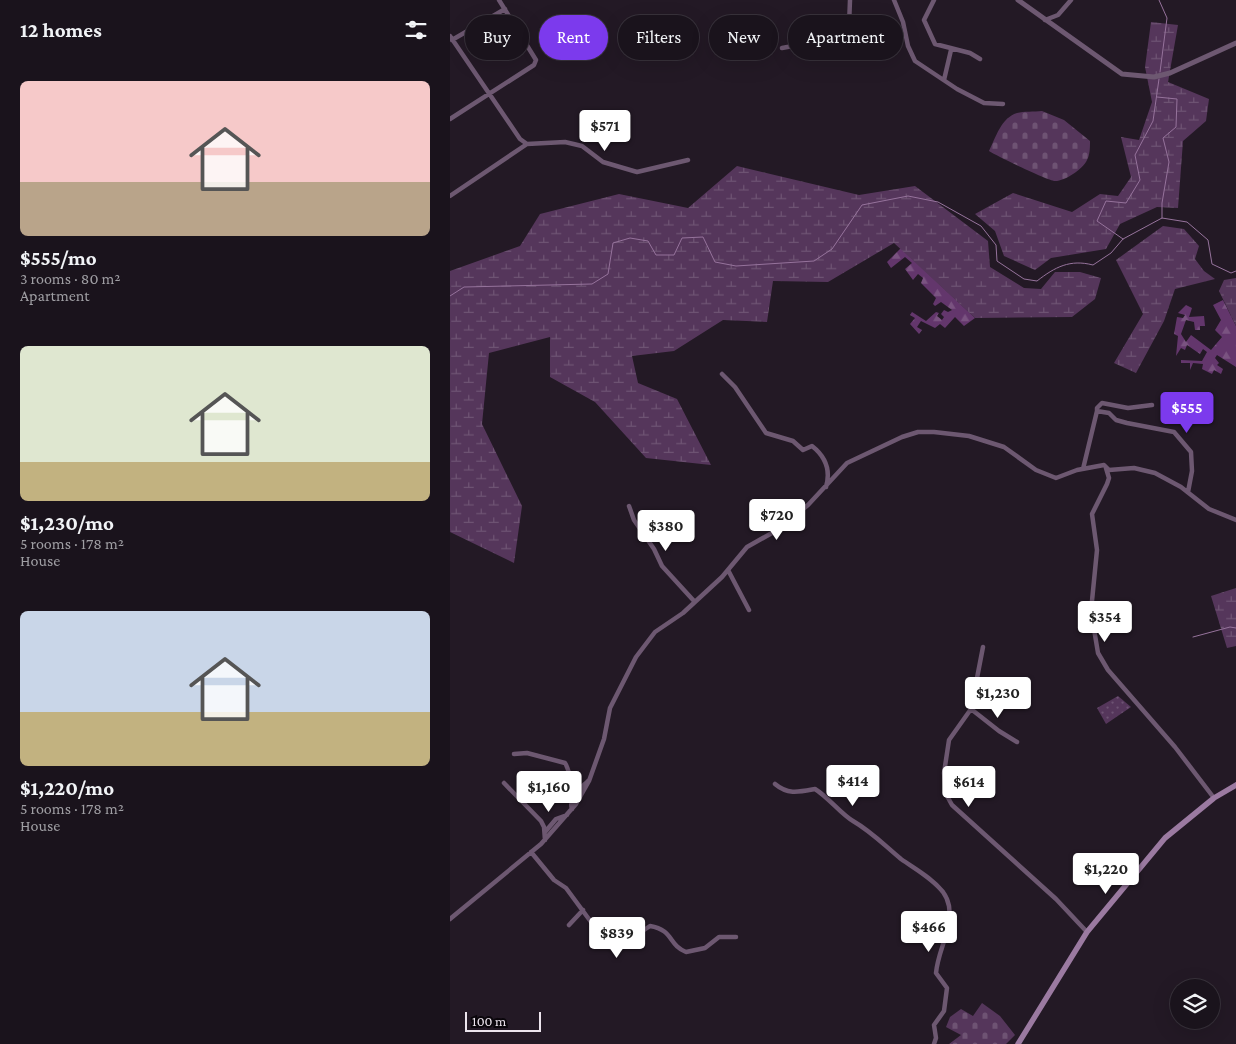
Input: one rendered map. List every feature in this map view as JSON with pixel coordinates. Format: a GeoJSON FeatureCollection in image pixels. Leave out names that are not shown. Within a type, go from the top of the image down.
{"type":"FeatureCollection","features":[{"type":"Feature","properties":{"kind":"main road"},"geometry":{"type":"LineString","coordinates":[[1018,1044],[1087,932],[1165,838],[1214,798],[1236,785]]}},
{"type":"Feature","properties":{"kind":"street"},"geometry":{"type":"LineString","coordinates":[[450,119],[489,92],[534,65],[536,60],[499,0]]}},
{"type":"Feature","properties":{"kind":"street"},"geometry":{"type":"LineString","coordinates":[[782,48],[840,37],[849,26],[850,0]]}},
{"type":"Feature","properties":{"kind":"street"},"geometry":{"type":"LineString","coordinates":[[894,0],[904,22],[913,57],[922,67],[984,103],[1003,104]]}},
{"type":"Feature","properties":{"kind":"street"},"geometry":{"type":"LineString","coordinates":[[934,0],[924,20],[935,44],[951,50],[970,53],[980,59]]}},
{"type":"Feature","properties":{"kind":"street"},"geometry":{"type":"LineString","coordinates":[[1018,0],[1122,74],[1154,77],[1170,73],[1236,44]]}},
{"type":"Feature","properties":{"kind":"street"},"geometry":{"type":"LineString","coordinates":[[1045,20],[1058,15],[1071,0]]}},
{"type":"Feature","properties":{"kind":"street"},"geometry":{"type":"LineString","coordinates":[[505,10],[451,39],[520,139],[527,144]]}},
{"type":"Feature","properties":{"kind":"street"},"geometry":{"type":"LineString","coordinates":[[944,80],[951,50]]}},
{"type":"Feature","properties":{"kind":"street"},"geometry":{"type":"LineString","coordinates":[[450,196],[527,144],[565,142],[582,146],[603,162],[637,172],[688,160]]}},
{"type":"Feature","properties":{"kind":"street"},"geometry":{"type":"LineString","coordinates":[[722,374],[735,387],[766,433],[793,441],[803,450],[812,446],[818,451],[828,469],[826,488]]}},
{"type":"Feature","properties":{"kind":"street"},"geometry":{"type":"LineString","coordinates":[[1083,469],[1097,408],[1102,402],[1128,408],[1152,405]]}},
{"type":"Feature","properties":{"kind":"street"},"geometry":{"type":"LineString","coordinates":[[1097,411],[1109,413],[1116,420],[1174,432],[1192,452],[1192,471],[1188,492]]}},
{"type":"Feature","properties":{"kind":"street"},"geometry":{"type":"LineString","coordinates":[[450,919],[545,840],[572,809],[590,780],[604,739],[610,708],[636,657],[655,632],[683,613],[728,570],[747,547],[784,526],[826,488],[851,461],[894,440],[925,432],[968,436],[1004,446],[1036,470],[1050,477],[1060,478],[1083,469],[1104,465]]}},
{"type":"Feature","properties":{"kind":"street"},"geometry":{"type":"LineString","coordinates":[[1104,465],[1109,470],[1134,468],[1148,470],[1188,492],[1209,509],[1236,520]]}},
{"type":"Feature","properties":{"kind":"street"},"geometry":{"type":"LineString","coordinates":[[1104,465],[1108,478],[1092,514],[1097,556],[1091,611],[1098,652],[1108,670],[1175,747],[1214,798]]}},
{"type":"Feature","properties":{"kind":"street"},"geometry":{"type":"LineString","coordinates":[[629,506],[634,520],[654,549],[662,566],[694,601]]}},
{"type":"Feature","properties":{"kind":"street"},"geometry":{"type":"LineString","coordinates":[[728,570],[749,610]]}},
{"type":"Feature","properties":{"kind":"street"},"geometry":{"type":"LineString","coordinates":[[983,647],[971,709],[949,740],[944,773],[946,794],[952,805],[1056,900],[1087,932]]}},
{"type":"Feature","properties":{"kind":"street"},"geometry":{"type":"LineString","coordinates":[[971,709],[999,731],[1017,742]]}},
{"type":"Feature","properties":{"kind":"street"},"geometry":{"type":"LineString","coordinates":[[514,754],[526,753],[565,764],[569,768],[569,780],[574,794]]}},
{"type":"Feature","properties":{"kind":"street"},"geometry":{"type":"LineString","coordinates":[[572,809],[570,804],[574,794],[590,780]]}},
{"type":"Feature","properties":{"kind":"street"},"geometry":{"type":"LineString","coordinates":[[504,783],[541,821],[545,832],[545,840]]}},
{"type":"Feature","properties":{"kind":"street"},"geometry":{"type":"LineString","coordinates":[[775,784],[783,791],[791,793],[815,789],[832,801],[853,821],[861,823],[914,867],[946,897],[949,915],[947,937],[939,956],[936,973],[947,988],[944,1011],[934,1024],[936,1038],[934,1044]]}},
{"type":"Feature","properties":{"kind":"street"},"geometry":{"type":"LineString","coordinates":[[545,832],[556,819],[567,815]]}},
{"type":"Feature","properties":{"kind":"street"},"geometry":{"type":"LineString","coordinates":[[531,852],[554,880],[566,888],[608,946],[614,950],[650,926],[665,930],[678,947],[686,952],[705,948],[718,937],[736,938]]}},
{"type":"Feature","properties":{"kind":"street"},"geometry":{"type":"LineString","coordinates":[[569,925],[583,910]]}},
{"type":"Feature","properties":{"kind":"green space"},"geometry":{"type":"Polygon","coordinates":[[[1151,22],[1178,25],[1168,82],[1209,99],[1206,121],[1183,141],[1178,208],[1157,207],[1120,224],[1106,249],[1051,258],[1035,270],[1004,256],[995,231],[975,214],[1013,193],[1072,212],[1100,194],[1118,196],[1131,177],[1121,137],[1139,140],[1152,102],[1145,67],[1151,22]]]}},
{"type":"Feature","properties":{"kind":"green space"},"geometry":{"type":"Polygon","coordinates":[[[1042,111],[1064,120],[1090,141],[1089,156],[1085,164],[1073,174],[1058,181],[1011,163],[989,151],[1003,124],[1011,115],[1020,112],[1042,111]]]}},
{"type":"Feature","properties":{"kind":"green space"},"geometry":{"type":"Polygon","coordinates":[[[737,166],[859,195],[915,186],[988,241],[990,267],[1024,288],[1041,289],[1055,272],[1080,272],[1101,278],[1095,299],[1072,317],[975,318],[894,243],[828,282],[773,281],[767,322],[723,320],[674,351],[632,356],[638,383],[677,399],[711,465],[646,458],[595,402],[550,377],[550,337],[489,353],[482,424],[522,506],[514,563],[450,532],[450,271],[520,246],[540,214],[619,194],[688,208],[737,166]]]}},
{"type":"Feature","properties":{"kind":"green space"},"geometry":{"type":"Polygon","coordinates":[[[1163,226],[1184,229],[1199,246],[1195,259],[1204,271],[1215,279],[1175,289],[1164,321],[1136,373],[1114,363],[1143,314],[1116,260],[1163,226]]]}},
{"type":"Feature","properties":{"kind":"green space"},"geometry":{"type":"Polygon","coordinates":[[[901,248],[975,318],[964,326],[955,317],[945,328],[940,324],[935,328],[921,321],[917,327],[922,330],[919,334],[910,324],[915,318],[910,315],[912,312],[926,321],[936,312],[939,313],[937,316],[942,320],[944,317],[941,314],[944,310],[948,312],[952,310],[941,302],[935,306],[933,304],[936,298],[921,283],[923,278],[918,274],[913,280],[905,269],[912,263],[905,257],[891,268],[887,262],[901,248]]]}},
{"type":"Feature","properties":{"kind":"green space"},"geometry":{"type":"Polygon","coordinates":[[[1236,278],[1236,326],[1219,291],[1224,280],[1236,278]]]}},
{"type":"Feature","properties":{"kind":"green space"},"geometry":{"type":"Polygon","coordinates":[[[1223,300],[1236,326],[1236,367],[1217,355],[1215,358],[1219,363],[1217,365],[1223,369],[1221,374],[1214,370],[1212,374],[1202,369],[1203,364],[1193,363],[1190,370],[1190,363],[1181,363],[1181,360],[1202,361],[1207,352],[1203,349],[1200,354],[1187,345],[1185,350],[1181,348],[1176,356],[1178,336],[1174,334],[1177,317],[1183,318],[1185,315],[1178,313],[1186,305],[1192,308],[1189,317],[1204,316],[1205,326],[1200,326],[1200,330],[1195,330],[1194,322],[1186,320],[1181,334],[1186,342],[1191,335],[1211,350],[1222,337],[1215,330],[1221,320],[1213,305],[1223,300]]]}},
{"type":"Feature","properties":{"kind":"green space"},"geometry":{"type":"Polygon","coordinates":[[[1236,588],[1236,646],[1227,648],[1211,596],[1236,588]]]}},
{"type":"Feature","properties":{"kind":"green space"},"geometry":{"type":"Polygon","coordinates":[[[1118,696],[1131,707],[1106,724],[1097,708],[1118,696]]]}},
{"type":"Feature","properties":{"kind":"green space"},"geometry":{"type":"Polygon","coordinates":[[[982,1003],[1000,1016],[1015,1035],[1006,1044],[949,1044],[961,1035],[946,1027],[950,1017],[961,1009],[973,1016],[982,1003]]]}},
{"type":"Feature","properties":{"kind":"waterway"},"geometry":{"type":"LineString","coordinates":[[1159,0],[1167,18],[1160,72]]}},
{"type":"Feature","properties":{"kind":"waterway"},"geometry":{"type":"LineString","coordinates":[[1123,239],[1097,221],[1106,201],[1126,203],[1140,180],[1135,155],[1153,121],[1159,79]]}},
{"type":"Feature","properties":{"kind":"waterway"},"geometry":{"type":"LineString","coordinates":[[1157,97],[1177,99],[1176,127],[1163,138],[1169,162],[1162,203],[1162,218]]}},
{"type":"Feature","properties":{"kind":"waterway"},"geometry":{"type":"LineString","coordinates":[[450,296],[464,287],[592,284],[608,274],[613,243],[630,238],[648,241],[656,255],[674,255],[682,238],[703,237],[715,262],[736,266],[814,261],[832,249],[862,205],[908,196],[938,202],[981,226],[996,245],[997,261],[1024,279],[1037,281],[1057,268],[1070,264],[1085,263],[1093,265],[1111,253],[1123,239],[1162,218],[1187,222],[1208,240],[1212,264],[1231,273],[1236,271]]}},
{"type":"Feature","properties":{"kind":"waterway"},"geometry":{"type":"LineString","coordinates":[[1193,637],[1230,627],[1236,628]]}}]}
